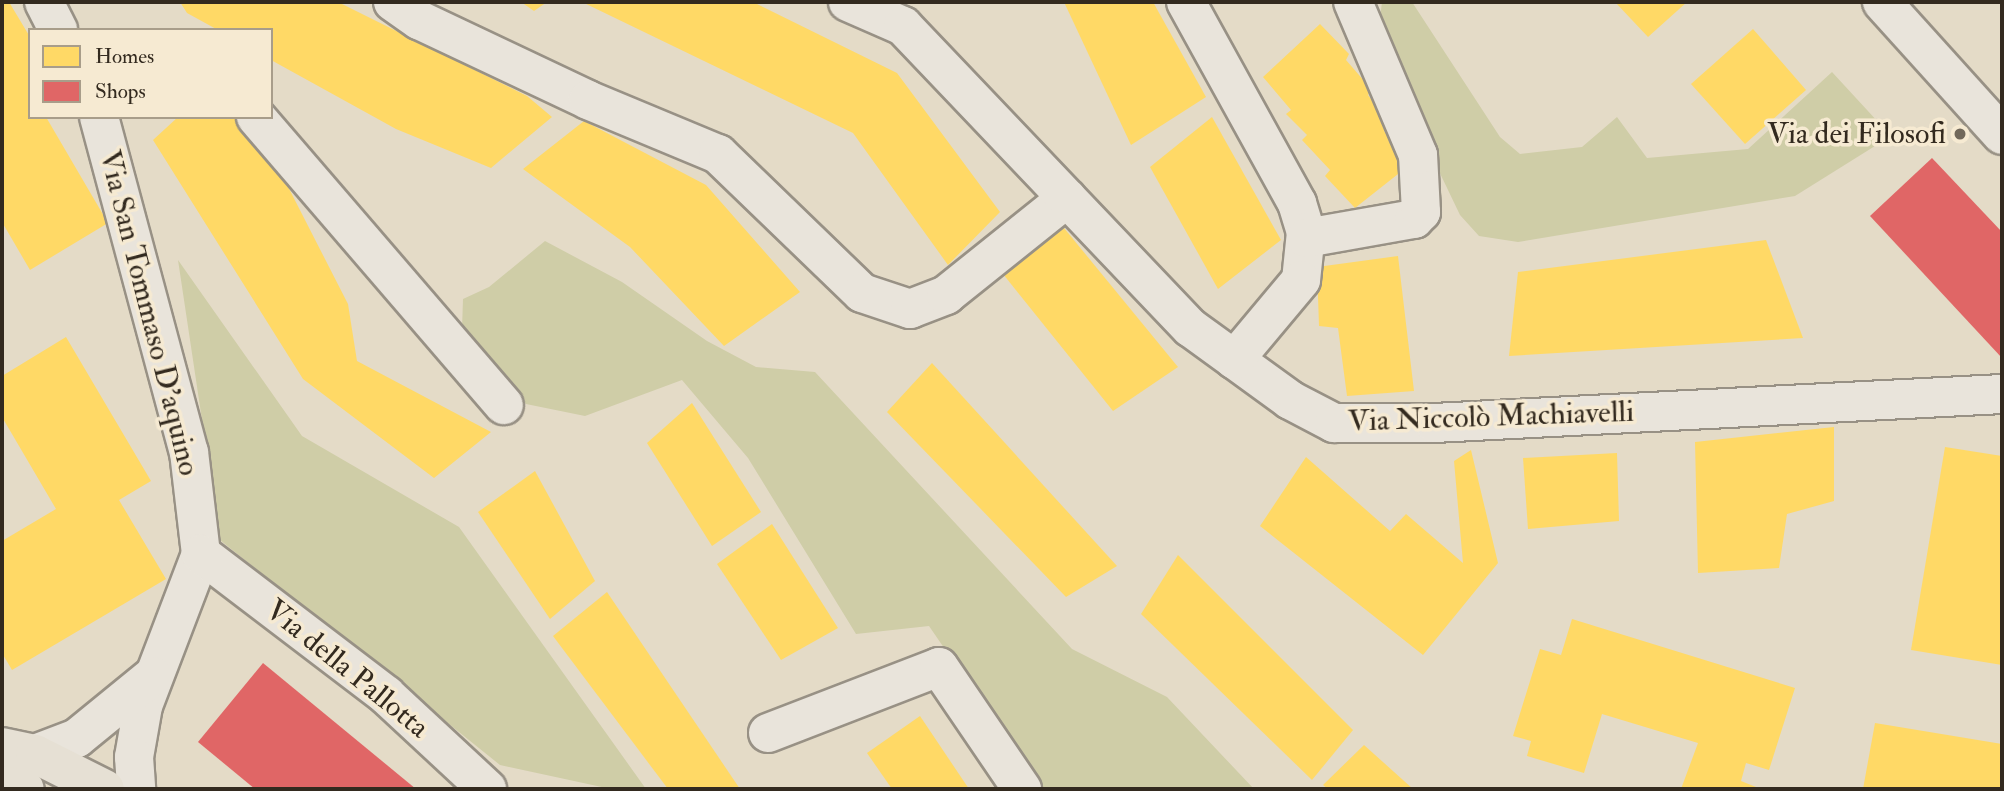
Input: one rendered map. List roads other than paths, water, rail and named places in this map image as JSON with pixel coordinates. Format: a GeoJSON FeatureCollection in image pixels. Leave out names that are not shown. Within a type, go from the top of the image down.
{"type":"FeatureCollection","features":[{"type":"Feature","properties":{"kind":"main road"},"geometry":{"type":"LineString","coordinates":[[2,785],[20,763],[106,789]]}},
{"type":"Feature","properties":{"kind":"street"},"geometry":{"type":"LineString","coordinates":[[44,2],[57,28]]}},
{"type":"Feature","properties":{"kind":"street"},"geometry":{"type":"LineString","coordinates":[[393,2],[419,20],[588,100],[718,154],[862,293],[910,309],[946,295],[1067,198]]}},
{"type":"Feature","properties":{"kind":"street","name":"Via Niccolò Machiavelli"},"geometry":{"type":"LineString","coordinates":[[848,2],[903,26],[1191,328],[1290,400],[1334,423],[1434,423],[2002,394]]}},
{"type":"Feature","properties":{"kind":"street"},"geometry":{"type":"LineString","coordinates":[[1186,2],[1297,203],[1306,238],[1301,280],[1234,360]]}},
{"type":"Feature","properties":{"kind":"street"},"geometry":{"type":"LineString","coordinates":[[1306,238],[1414,219],[1421,212],[1418,155],[1353,2]]}},
{"type":"Feature","properties":{"kind":"street"},"geometry":{"type":"LineString","coordinates":[[1882,2],[2002,135]]}},
{"type":"Feature","properties":{"kind":"street","name":"Via San Tommaso D'aquino"},"geometry":{"type":"LineString","coordinates":[[100,119],[188,452],[201,554],[160,670],[143,706],[134,757],[136,789]]}},
{"type":"Feature","properties":{"kind":"street"},"geometry":{"type":"LineString","coordinates":[[258,119],[504,405]]}},
{"type":"Feature","properties":{"kind":"street","name":"Via della Pallotta"},"geometry":{"type":"LineString","coordinates":[[201,554],[386,695],[494,788]]}},
{"type":"Feature","properties":{"kind":"street"},"geometry":{"type":"LineString","coordinates":[[768,733],[939,667],[1022,789]]}},
{"type":"Feature","properties":{"kind":"street","name":"Via San Tommaso D'aquino"},"geometry":{"type":"LineString","coordinates":[[20,763],[77,738],[115,712],[160,670]]}},
{"type":"Feature","properties":{"kind":"place","name":"Via dei Filosofi"},"geometry":{"type":"Point","coordinates":[1960,134]}}]}
